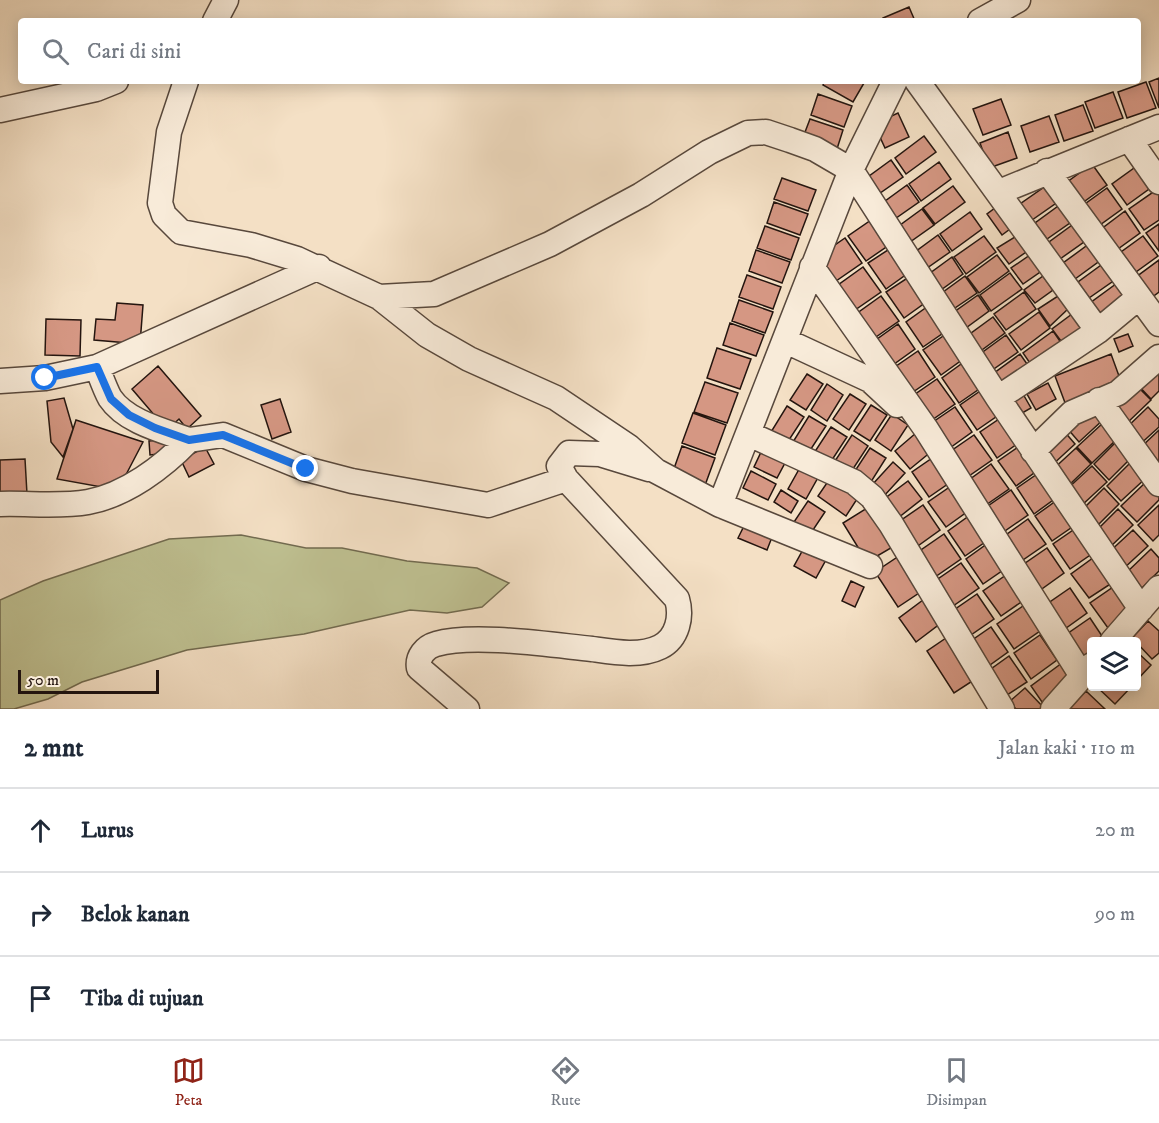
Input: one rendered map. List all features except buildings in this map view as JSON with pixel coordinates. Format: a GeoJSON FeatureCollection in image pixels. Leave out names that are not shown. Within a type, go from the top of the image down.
{"type":"FeatureCollection","features":[{"type":"Feature","properties":{"kind":"street"},"geometry":{"type":"LineString","coordinates":[[217,18],[226,0]]}},
{"type":"Feature","properties":{"kind":"street"},"geometry":{"type":"LineString","coordinates":[[985,18],[1018,0]]}},
{"type":"Feature","properties":{"kind":"street"},"geometry":{"type":"LineString","coordinates":[[0,110],[96,89],[108,84]]}},
{"type":"Feature","properties":{"kind":"street"},"geometry":{"type":"LineString","coordinates":[[185,84],[169,132],[160,203],[164,215],[182,232],[251,245],[319,267],[379,297],[427,335],[469,358],[556,398],[629,447],[656,471]]}},
{"type":"Feature","properties":{"kind":"street"},"geometry":{"type":"LineString","coordinates":[[720,505],[851,170],[894,84]]}},
{"type":"Feature","properties":{"kind":"street"},"geometry":{"type":"LineString","coordinates":[[919,84],[1098,331]]}},
{"type":"Feature","properties":{"kind":"street"},"geometry":{"type":"LineString","coordinates":[[999,192],[1159,127]]}},
{"type":"Feature","properties":{"kind":"street"},"geometry":{"type":"LineString","coordinates":[[379,297],[434,294],[550,244],[641,195],[709,152],[748,133],[766,132],[815,150],[851,170],[1033,451],[1141,609]]}},
{"type":"Feature","properties":{"kind":"street"},"geometry":{"type":"LineString","coordinates":[[1129,139],[1159,182]]}},
{"type":"Feature","properties":{"kind":"street"},"geometry":{"type":"LineString","coordinates":[[1047,171],[1159,324]]}},
{"type":"Feature","properties":{"kind":"street"},"geometry":{"type":"LineString","coordinates":[[0,381],[45,378],[97,367],[319,267]]}},
{"type":"Feature","properties":{"kind":"street"},"geometry":{"type":"LineString","coordinates":[[812,267],[926,429],[1087,670],[1053,709]]}},
{"type":"Feature","properties":{"kind":"street"},"geometry":{"type":"LineString","coordinates":[[998,398],[1098,331],[1139,297]]}},
{"type":"Feature","properties":{"kind":"street"},"geometry":{"type":"LineString","coordinates":[[786,341],[870,380],[926,429]]}},
{"type":"Feature","properties":{"kind":"street"},"geometry":{"type":"LineString","coordinates":[[1033,451],[1072,413],[1118,393],[1159,357]]}},
{"type":"Feature","properties":{"kind":"street"},"geometry":{"type":"LineString","coordinates":[[97,367],[111,399],[129,415],[155,428],[189,440],[223,435],[306,469],[352,481],[488,505],[566,479]]}},
{"type":"Feature","properties":{"kind":"street"},"geometry":{"type":"LineString","coordinates":[[1099,400],[1105,413],[1159,484]]}},
{"type":"Feature","properties":{"kind":"street"},"geometry":{"type":"LineString","coordinates":[[749,434],[854,482],[872,497],[1002,709]]}},
{"type":"Feature","properties":{"kind":"street"},"geometry":{"type":"LineString","coordinates":[[0,504],[88,502],[115,493],[172,458],[189,440]]}},
{"type":"Feature","properties":{"kind":"street"},"geometry":{"type":"LineString","coordinates":[[467,709],[419,668],[418,662],[423,651],[435,644],[482,640],[633,653],[661,647],[678,626],[681,613],[677,599],[612,526],[566,479],[560,466],[569,453],[600,454],[656,471],[720,505],[870,566]]}},
{"type":"Feature","properties":{"kind":"street"},"geometry":{"type":"LineString","coordinates":[[1116,637],[1159,588]]}},
{"type":"Feature","properties":{"kind":"green space"},"geometry":{"type":"Polygon","coordinates":[[[241,535],[306,548],[342,548],[407,561],[477,568],[509,583],[482,607],[447,613],[410,610],[304,634],[187,650],[82,682],[48,699],[14,709],[0,709],[0,600],[43,581],[169,539],[241,535]]]}},
{"type":"Feature","properties":{"kind":"route"},"geometry":{"type":"LineString","coordinates":[[45,378],[97,367],[111,399],[129,415],[155,428],[189,440],[209,435],[223,435],[244,441],[306,469]]}}]}
